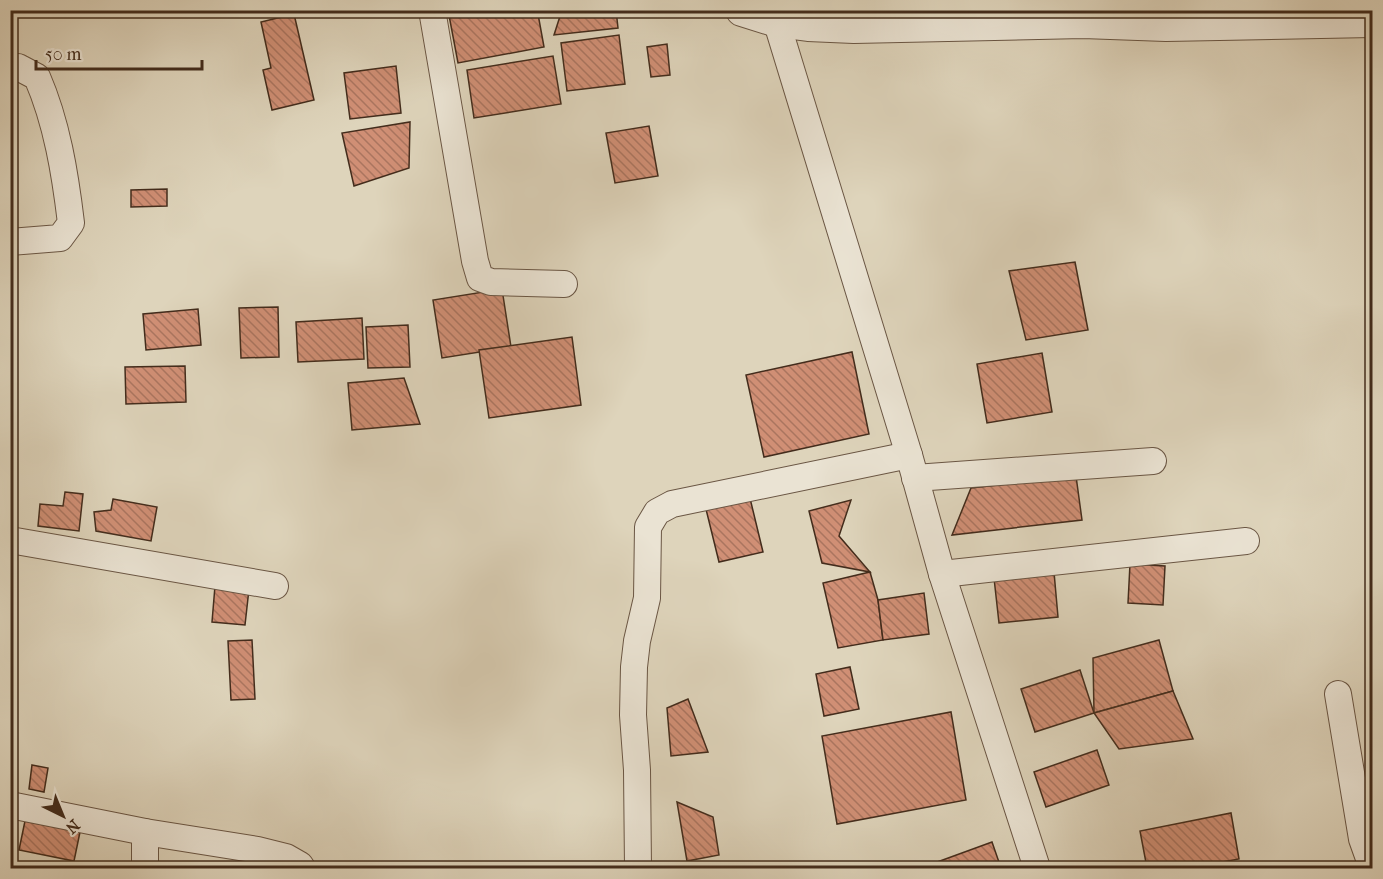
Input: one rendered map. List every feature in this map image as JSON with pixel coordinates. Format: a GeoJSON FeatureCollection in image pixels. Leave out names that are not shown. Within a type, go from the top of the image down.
{"type":"FeatureCollection","features":[{"type":"Feature","properties":{"kind":"street"},"geometry":{"type":"LineString","coordinates":[[432,10],[475,261],[480,278],[491,282],[564,284]]}},
{"type":"Feature","properties":{"kind":"street"},"geometry":{"type":"LineString","coordinates":[[742,10],[775,16],[808,26],[893,27],[1083,16],[1290,17],[1372,21]]}},
{"type":"Feature","properties":{"kind":"street"},"geometry":{"type":"LineString","coordinates":[[775,16],[912,466],[942,574],[1037,868]]}},
{"type":"Feature","properties":{"kind":"street"},"geometry":{"type":"LineString","coordinates":[[10,67],[18,67],[37,77],[48,103],[59,146],[71,223],[60,238],[10,242]]}},
{"type":"Feature","properties":{"kind":"street"},"geometry":{"type":"LineString","coordinates":[[638,868],[637,770],[633,715],[634,667],[647,598],[648,527],[657,512],[672,504],[912,466],[1153,461]]}},
{"type":"Feature","properties":{"kind":"street"},"geometry":{"type":"LineString","coordinates":[[10,540],[275,586]]}},
{"type":"Feature","properties":{"kind":"street"},"geometry":{"type":"LineString","coordinates":[[942,574],[1246,541]]}},
{"type":"Feature","properties":{"kind":"street"},"geometry":{"type":"LineString","coordinates":[[1338,694],[1362,839],[1372,867]]}},
{"type":"Feature","properties":{"kind":"street"},"geometry":{"type":"LineString","coordinates":[[10,805],[286,857],[302,868]]}},
{"type":"Feature","properties":{"kind":"street"},"geometry":{"type":"LineString","coordinates":[[145,832],[145,868]]}},
{"type":"Feature","properties":{"kind":"building"},"geometry":{"type":"Polygon","coordinates":[[[448,10],[502,10],[538,14],[544,47],[458,63],[448,10]]]}},
{"type":"Feature","properties":{"kind":"building"},"geometry":{"type":"Polygon","coordinates":[[[562,10],[616,10],[618,28],[554,35],[562,10]]]}},
{"type":"Feature","properties":{"kind":"building"},"geometry":{"type":"Polygon","coordinates":[[[294,14],[314,100],[272,110],[263,70],[271,68],[261,22],[294,14]]]}},
{"type":"Feature","properties":{"kind":"building"},"geometry":{"type":"Polygon","coordinates":[[[619,35],[625,84],[567,91],[561,43],[619,35]]]}},
{"type":"Feature","properties":{"kind":"building"},"geometry":{"type":"Polygon","coordinates":[[[667,44],[670,75],[651,77],[647,47],[667,44]]]}},
{"type":"Feature","properties":{"kind":"building"},"geometry":{"type":"Polygon","coordinates":[[[553,56],[561,104],[474,118],[467,70],[553,56]]]}},
{"type":"Feature","properties":{"kind":"building"},"geometry":{"type":"Polygon","coordinates":[[[396,66],[401,113],[350,119],[344,73],[396,66]]]}},
{"type":"Feature","properties":{"kind":"building"},"geometry":{"type":"Polygon","coordinates":[[[410,122],[409,168],[354,186],[342,133],[410,122]]]}},
{"type":"Feature","properties":{"kind":"building"},"geometry":{"type":"Polygon","coordinates":[[[649,126],[658,176],[615,183],[606,133],[649,126]]]}},
{"type":"Feature","properties":{"kind":"building"},"geometry":{"type":"Polygon","coordinates":[[[167,189],[167,206],[131,207],[131,190],[167,189]]]}},
{"type":"Feature","properties":{"kind":"building"},"geometry":{"type":"Polygon","coordinates":[[[1075,262],[1088,330],[1026,340],[1009,271],[1075,262]]]}},
{"type":"Feature","properties":{"kind":"building"},"geometry":{"type":"Polygon","coordinates":[[[502,289],[511,347],[442,358],[433,300],[502,289]]]}},
{"type":"Feature","properties":{"kind":"building"},"geometry":{"type":"Polygon","coordinates":[[[278,307],[279,357],[241,358],[239,308],[278,307]]]}},
{"type":"Feature","properties":{"kind":"building"},"geometry":{"type":"Polygon","coordinates":[[[198,309],[201,345],[146,350],[143,314],[198,309]]]}},
{"type":"Feature","properties":{"kind":"building"},"geometry":{"type":"Polygon","coordinates":[[[362,318],[364,359],[298,362],[296,322],[362,318]]]}},
{"type":"Feature","properties":{"kind":"building"},"geometry":{"type":"Polygon","coordinates":[[[408,325],[410,367],[368,368],[366,327],[408,325]]]}},
{"type":"Feature","properties":{"kind":"building"},"geometry":{"type":"Polygon","coordinates":[[[572,337],[581,405],[489,418],[479,350],[572,337]]]}},
{"type":"Feature","properties":{"kind":"building"},"geometry":{"type":"Polygon","coordinates":[[[852,352],[869,434],[764,457],[746,375],[852,352]]]}},
{"type":"Feature","properties":{"kind":"building"},"geometry":{"type":"Polygon","coordinates":[[[1042,353],[1052,412],[987,423],[977,364],[1042,353]]]}},
{"type":"Feature","properties":{"kind":"building"},"geometry":{"type":"Polygon","coordinates":[[[185,366],[186,402],[126,404],[125,367],[185,366]]]}},
{"type":"Feature","properties":{"kind":"building"},"geometry":{"type":"Polygon","coordinates":[[[404,378],[420,424],[352,430],[348,383],[404,378]]]}},
{"type":"Feature","properties":{"kind":"building"},"geometry":{"type":"Polygon","coordinates":[[[1076,476],[1082,520],[952,535],[971,488],[1076,476]]]}},
{"type":"Feature","properties":{"kind":"building"},"geometry":{"type":"Polygon","coordinates":[[[748,490],[763,552],[719,562],[704,501],[748,490]]]}},
{"type":"Feature","properties":{"kind":"building"},"geometry":{"type":"Polygon","coordinates":[[[65,492],[83,494],[79,531],[38,526],[40,504],[63,506],[65,492]]]}},
{"type":"Feature","properties":{"kind":"building"},"geometry":{"type":"Polygon","coordinates":[[[113,499],[157,507],[151,541],[96,531],[94,512],[111,510],[113,499]]]}},
{"type":"Feature","properties":{"kind":"building"},"geometry":{"type":"Polygon","coordinates":[[[851,500],[839,536],[870,572],[822,563],[809,511],[851,500]]]}},
{"type":"Feature","properties":{"kind":"building"},"geometry":{"type":"Polygon","coordinates":[[[1130,564],[1165,566],[1163,605],[1128,603],[1130,564]]]}},
{"type":"Feature","properties":{"kind":"building"},"geometry":{"type":"Polygon","coordinates":[[[870,572],[878,600],[883,640],[838,648],[823,583],[870,572]]]}},
{"type":"Feature","properties":{"kind":"building"},"geometry":{"type":"Polygon","coordinates":[[[1054,572],[1058,617],[999,623],[994,578],[1054,572]]]}},
{"type":"Feature","properties":{"kind":"building"},"geometry":{"type":"Polygon","coordinates":[[[215,586],[249,589],[245,625],[212,622],[215,586]]]}},
{"type":"Feature","properties":{"kind":"building"},"geometry":{"type":"Polygon","coordinates":[[[924,593],[929,634],[883,640],[878,600],[924,593]]]}},
{"type":"Feature","properties":{"kind":"building"},"geometry":{"type":"Polygon","coordinates":[[[1372,610],[1372,659],[1371,659],[1367,611],[1372,610]]]}},
{"type":"Feature","properties":{"kind":"building"},"geometry":{"type":"Polygon","coordinates":[[[252,640],[255,699],[231,700],[228,641],[252,640]]]}},
{"type":"Feature","properties":{"kind":"building"},"geometry":{"type":"Polygon","coordinates":[[[1159,640],[1173,691],[1094,713],[1093,658],[1159,640]]]}},
{"type":"Feature","properties":{"kind":"building"},"geometry":{"type":"Polygon","coordinates":[[[850,667],[859,709],[824,716],[816,674],[850,667]]]}},
{"type":"Feature","properties":{"kind":"building"},"geometry":{"type":"Polygon","coordinates":[[[1080,670],[1094,713],[1035,732],[1021,689],[1080,670]]]}},
{"type":"Feature","properties":{"kind":"building"},"geometry":{"type":"Polygon","coordinates":[[[1173,691],[1193,739],[1119,749],[1094,713],[1173,691]]]}},
{"type":"Feature","properties":{"kind":"building"},"geometry":{"type":"Polygon","coordinates":[[[688,699],[708,752],[671,756],[667,708],[688,699]]]}},
{"type":"Feature","properties":{"kind":"building"},"geometry":{"type":"Polygon","coordinates":[[[951,712],[966,800],[837,824],[822,736],[951,712]]]}},
{"type":"Feature","properties":{"kind":"building"},"geometry":{"type":"Polygon","coordinates":[[[1097,750],[1109,785],[1046,807],[1034,772],[1097,750]]]}},
{"type":"Feature","properties":{"kind":"building"},"geometry":{"type":"Polygon","coordinates":[[[32,765],[48,768],[44,792],[29,789],[32,765]]]}},
{"type":"Feature","properties":{"kind":"building"},"geometry":{"type":"Polygon","coordinates":[[[677,802],[713,817],[719,855],[687,861],[677,802]]]}},
{"type":"Feature","properties":{"kind":"building"},"geometry":{"type":"Polygon","coordinates":[[[1231,813],[1239,859],[1189,868],[1147,868],[1140,831],[1231,813]]]}},
{"type":"Feature","properties":{"kind":"building"},"geometry":{"type":"Polygon","coordinates":[[[25,821],[80,832],[74,861],[19,850],[25,821]]]}},
{"type":"Feature","properties":{"kind":"building"},"geometry":{"type":"Polygon","coordinates":[[[992,842],[1001,868],[930,868],[929,865],[992,842]]]}}]}
